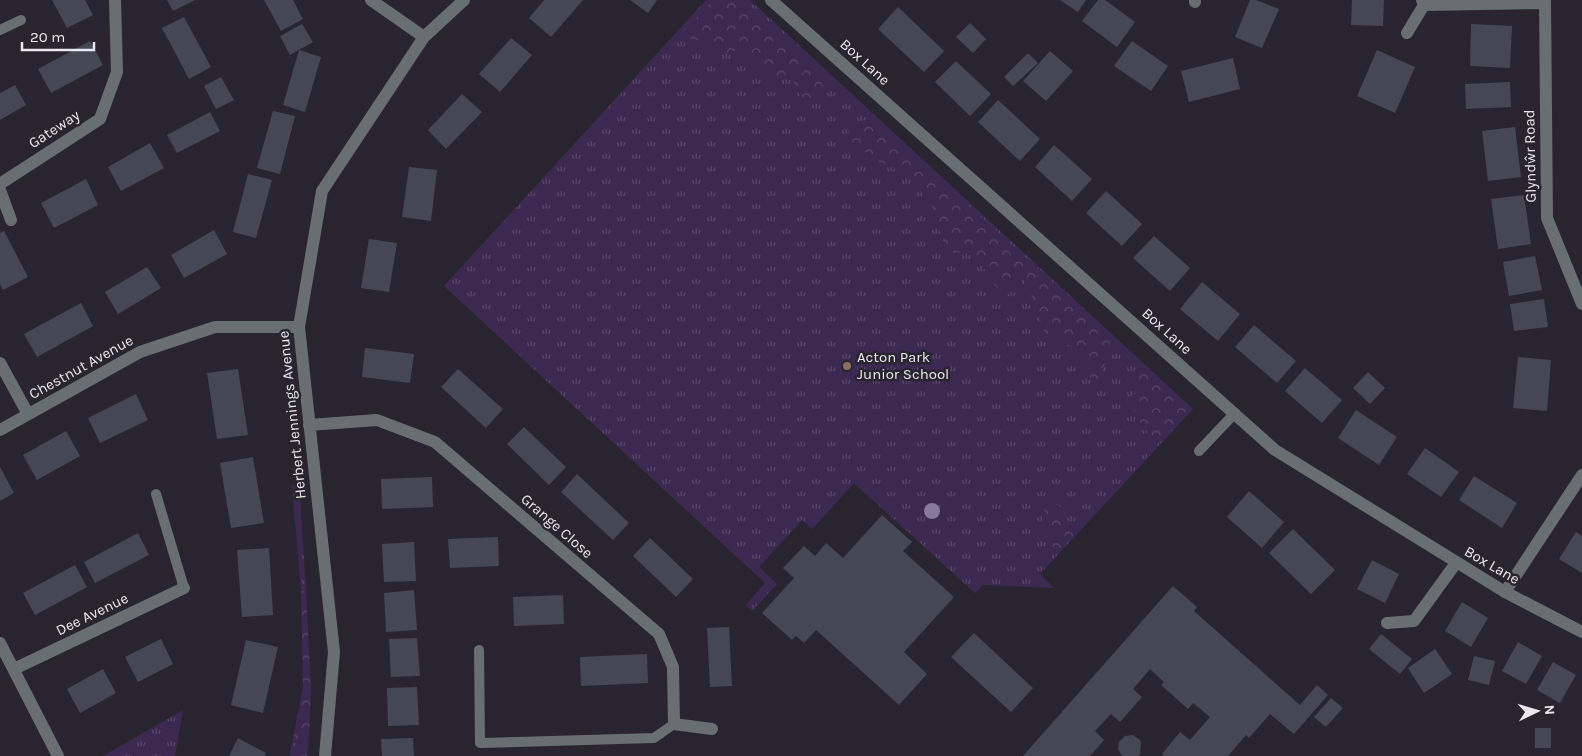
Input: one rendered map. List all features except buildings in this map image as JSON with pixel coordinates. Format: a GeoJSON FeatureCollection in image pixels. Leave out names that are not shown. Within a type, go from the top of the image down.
{"type":"FeatureCollection","features":[{"type":"Feature","properties":{"kind":"street","name":"Gateway"},"geometry":{"type":"LineString","coordinates":[[0,184],[100,119],[117,72],[115,0]]}},
{"type":"Feature","properties":{"kind":"street"},"geometry":{"type":"LineString","coordinates":[[371,0],[424,37]]}},
{"type":"Feature","properties":{"kind":"street","name":"Herbert Jennings Avenue"},"geometry":{"type":"LineString","coordinates":[[326,756],[334,652],[308,425],[299,327],[322,191],[424,37],[464,0]]}},
{"type":"Feature","properties":{"kind":"street","name":"Box Lane"},"geometry":{"type":"LineString","coordinates":[[771,0],[1275,450],[1456,563],[1505,592],[1582,632]]}},
{"type":"Feature","properties":{"kind":"street"},"geometry":{"type":"LineString","coordinates":[[1407,32],[1423,2],[1545,2]]}},
{"type":"Feature","properties":{"kind":"street","name":"Glyndŵr Road"},"geometry":{"type":"LineString","coordinates":[[1545,2],[1547,218],[1582,304]]}},
{"type":"Feature","properties":{"kind":"street"},"geometry":{"type":"LineString","coordinates":[[0,190],[11,220]]}},
{"type":"Feature","properties":{"kind":"street","name":"Chestnut Avenue"},"geometry":{"type":"LineString","coordinates":[[0,430],[140,352],[215,327],[299,327]]}},
{"type":"Feature","properties":{"kind":"street"},"geometry":{"type":"LineString","coordinates":[[0,363],[28,414]]}},
{"type":"Feature","properties":{"kind":"street","name":"Grange Close"},"geometry":{"type":"LineString","coordinates":[[308,425],[377,420],[435,442],[659,634],[673,667],[674,724]]}},
{"type":"Feature","properties":{"kind":"street"},"geometry":{"type":"LineString","coordinates":[[1505,592],[1582,475]]}},
{"type":"Feature","properties":{"kind":"street"},"geometry":{"type":"LineString","coordinates":[[1387,623],[1414,621],[1456,563]]}},
{"type":"Feature","properties":{"kind":"street","name":"Dee Avenue"},"geometry":{"type":"LineString","coordinates":[[14,669],[184,588]]}},
{"type":"Feature","properties":{"kind":"street"},"geometry":{"type":"LineString","coordinates":[[0,643],[58,756]]}},
{"type":"Feature","properties":{"kind":"street"},"geometry":{"type":"LineString","coordinates":[[674,724],[712,728]]}},
{"type":"Feature","properties":{"kind":"lane"},"geometry":{"type":"LineString","coordinates":[[0,30],[20,20]]}},
{"type":"Feature","properties":{"kind":"lane"},"geometry":{"type":"LineString","coordinates":[[1199,452],[1235,413]]}},
{"type":"Feature","properties":{"kind":"lane"},"geometry":{"type":"LineString","coordinates":[[156,494],[184,588]]}},
{"type":"Feature","properties":{"kind":"lane"},"geometry":{"type":"LineString","coordinates":[[479,650],[480,743],[654,738],[674,724]]}},
{"type":"Feature","properties":{"kind":"green space","name":"Acton Park Junior School"},"geometry":{"type":"Polygon","coordinates":[[[706,0],[750,0],[1193,409],[1040,574],[1054,588],[983,585],[975,593],[854,483],[812,529],[802,520],[759,567],[777,584],[752,611],[746,605],[765,583],[444,286],[706,0]]]}},
{"type":"Feature","properties":{"kind":"green space"},"geometry":{"type":"Polygon","coordinates":[[[713,0],[743,0],[824,73],[820,78],[823,87],[821,97],[811,104],[801,99],[795,83],[784,77],[771,78],[757,69],[743,47],[736,51],[723,53],[710,49],[702,41],[686,38],[683,31],[713,0]]]}},
{"type":"Feature","properties":{"kind":"green space"},"geometry":{"type":"Polygon","coordinates":[[[870,116],[1110,334],[1110,347],[1107,358],[1097,380],[1088,377],[1087,369],[1075,348],[1049,336],[1043,329],[1038,310],[1021,274],[1016,272],[1010,280],[1008,295],[1002,291],[993,283],[989,273],[984,269],[984,263],[978,262],[968,253],[954,253],[945,246],[933,207],[924,199],[921,191],[906,174],[875,160],[863,150],[849,145],[849,132],[852,122],[867,120],[870,116]]]}},
{"type":"Feature","properties":{"kind":"green space"},"geometry":{"type":"Polygon","coordinates":[[[1142,364],[1190,409],[1155,447],[1145,439],[1145,434],[1148,432],[1142,428],[1131,402],[1131,397],[1138,391],[1133,377],[1135,371],[1142,364]]]}},
{"type":"Feature","properties":{"kind":"green space"},"geometry":{"type":"Polygon","coordinates":[[[299,483],[306,591],[301,591],[292,485],[299,483]]]}},
{"type":"Feature","properties":{"kind":"green space"},"geometry":{"type":"Polygon","coordinates":[[[1052,504],[1063,509],[1068,522],[1077,531],[1056,554],[1049,538],[1050,531],[1044,527],[1042,517],[1045,508],[1052,504]]]}},
{"type":"Feature","properties":{"kind":"green space"},"geometry":{"type":"Polygon","coordinates":[[[301,591],[306,591],[311,687],[309,737],[292,744],[303,687],[301,591]]]}},
{"type":"Feature","properties":{"kind":"green space"},"geometry":{"type":"Polygon","coordinates":[[[183,710],[175,756],[103,756],[183,710]]]}},
{"type":"Feature","properties":{"kind":"green space"},"geometry":{"type":"Polygon","coordinates":[[[309,737],[307,756],[290,756],[292,744],[309,737]]]}},
{"type":"Feature","properties":{"kind":"place","name":"Acton Park Junior School"},"geometry":{"type":"Point","coordinates":[847,366]}}]}
